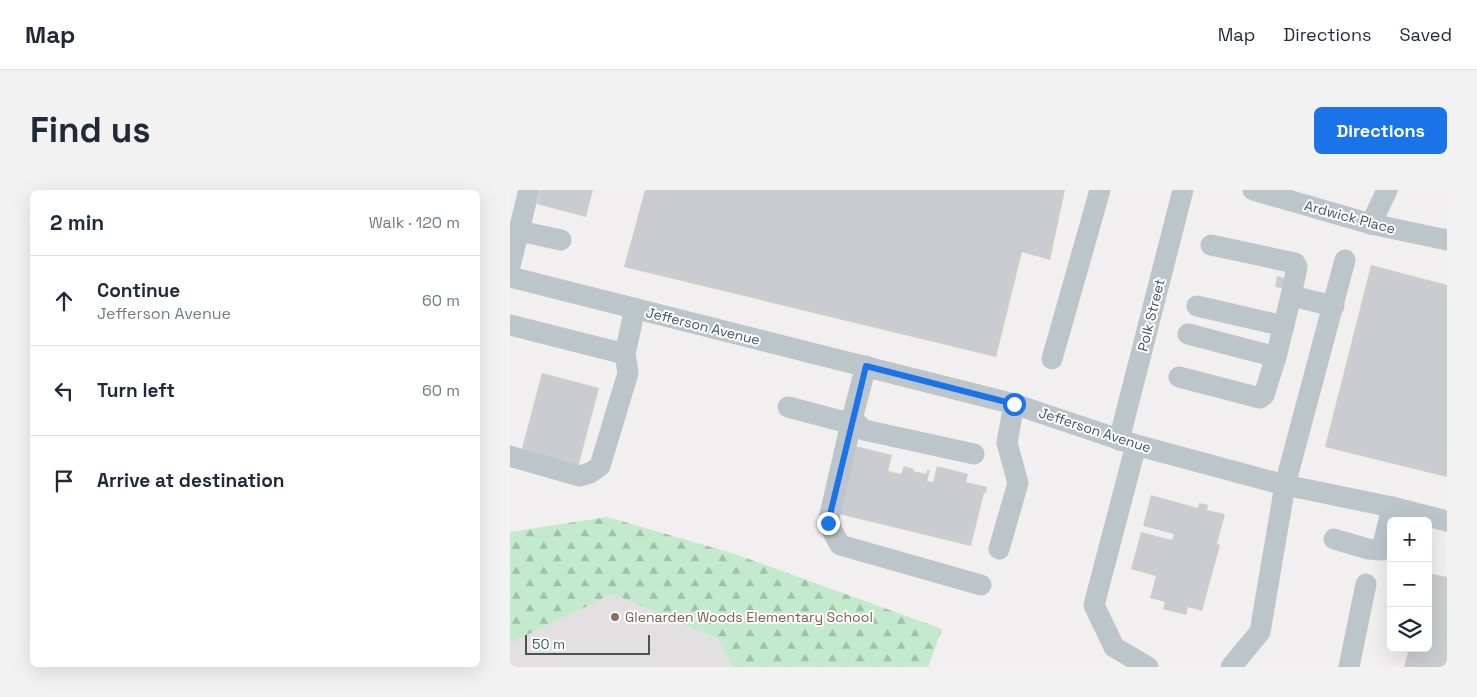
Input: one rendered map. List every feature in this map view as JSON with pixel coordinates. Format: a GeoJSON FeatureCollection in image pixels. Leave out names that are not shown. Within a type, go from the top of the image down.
{"type":"FeatureCollection","features":[{"type":"Feature","properties":{"kind":"street"},"geometry":{"type":"LineString","coordinates":[[510,266],[529,190]]}},
{"type":"Feature","properties":{"kind":"street"},"geometry":{"type":"LineString","coordinates":[[1052,359],[1100,190]]}},
{"type":"Feature","properties":{"kind":"street","name":"Polk Street"},"geometry":{"type":"LineString","coordinates":[[1148,667],[1114,647],[1094,605],[1183,190]]}},
{"type":"Feature","properties":{"kind":"street","name":"Ardwick Place"},"geometry":{"type":"LineString","coordinates":[[1253,190],[1371,224],[1447,240]]}},
{"type":"Feature","properties":{"kind":"street"},"geometry":{"type":"LineString","coordinates":[[1371,224],[1386,190]]}},
{"type":"Feature","properties":{"kind":"street"},"geometry":{"type":"LineString","coordinates":[[518,232],[561,240]]}},
{"type":"Feature","properties":{"kind":"street"},"geometry":{"type":"LineString","coordinates":[[1179,376],[1260,398],[1264,395],[1276,357],[1292,296],[1297,268],[1295,263],[1211,245]]}},
{"type":"Feature","properties":{"kind":"street"},"geometry":{"type":"LineString","coordinates":[[1231,667],[1260,632],[1284,485],[1345,260]]}},
{"type":"Feature","properties":{"kind":"street","name":"Jefferson Avenue"},"geometry":{"type":"LineString","coordinates":[[510,277],[1014,404],[1128,442],[1284,485],[1392,507],[1447,521]]}},
{"type":"Feature","properties":{"kind":"street"},"geometry":{"type":"LineString","coordinates":[[1292,296],[1334,306]]}},
{"type":"Feature","properties":{"kind":"street"},"geometry":{"type":"LineString","coordinates":[[1198,306],[1284,326]]}},
{"type":"Feature","properties":{"kind":"street"},"geometry":{"type":"LineString","coordinates":[[510,456],[578,476],[590,473],[600,466],[628,373],[625,354],[635,308]]}},
{"type":"Feature","properties":{"kind":"street"},"geometry":{"type":"LineString","coordinates":[[510,325],[625,354]]}},
{"type":"Feature","properties":{"kind":"street"},"geometry":{"type":"LineString","coordinates":[[1188,334],[1276,357]]}},
{"type":"Feature","properties":{"kind":"street"},"geometry":{"type":"LineString","coordinates":[[866,366],[828,523],[840,545],[981,585]]}},
{"type":"Feature","properties":{"kind":"street"},"geometry":{"type":"LineString","coordinates":[[999,549],[1018,483],[1007,443],[1014,404]]}},
{"type":"Feature","properties":{"kind":"street"},"geometry":{"type":"LineString","coordinates":[[788,407],[841,421],[852,419]]}},
{"type":"Feature","properties":{"kind":"street"},"geometry":{"type":"LineString","coordinates":[[852,419],[864,430],[974,454]]}},
{"type":"Feature","properties":{"kind":"street"},"geometry":{"type":"LineString","coordinates":[[1334,540],[1368,549],[1382,550],[1392,507]]}},
{"type":"Feature","properties":{"kind":"street"},"geometry":{"type":"LineString","coordinates":[[1349,667],[1366,584]]}},
{"type":"Feature","properties":{"kind":"shaded area","name":"Glenarden Woods Elementary School"},"geometry":{"type":"Polygon","coordinates":[[[613,594],[718,639],[733,667],[510,667],[510,643],[613,594]]]}},
{"type":"Feature","properties":{"kind":"green space"},"geometry":{"type":"Polygon","coordinates":[[[607,517],[735,554],[942,629],[928,667],[733,667],[718,639],[613,594],[510,643],[510,532],[607,517]]]}},
{"type":"Feature","properties":{"kind":"building"},"geometry":{"type":"Polygon","coordinates":[[[540,190],[593,190],[586,217],[537,204],[540,190]]]}},
{"type":"Feature","properties":{"kind":"building"},"geometry":{"type":"Polygon","coordinates":[[[645,190],[1065,190],[1050,260],[1022,252],[996,357],[624,267],[645,190]]]}},
{"type":"Feature","properties":{"kind":"building"},"geometry":{"type":"Polygon","coordinates":[[[1371,265],[1447,285],[1447,477],[1325,447],[1371,265]]]}},
{"type":"Feature","properties":{"kind":"building"},"geometry":{"type":"Polygon","coordinates":[[[1277,276],[1284,278],[1282,288],[1275,287],[1277,276]]]}},
{"type":"Feature","properties":{"kind":"building"},"geometry":{"type":"Polygon","coordinates":[[[542,373],[599,388],[577,471],[520,456],[542,373]]]}},
{"type":"Feature","properties":{"kind":"building"},"geometry":{"type":"Polygon","coordinates":[[[855,446],[892,455],[888,471],[901,474],[904,466],[914,469],[913,471],[926,474],[927,470],[930,470],[927,481],[933,482],[937,466],[968,474],[966,482],[987,487],[971,546],[839,514],[855,446]]]}},
{"type":"Feature","properties":{"kind":"building"},"geometry":{"type":"Polygon","coordinates":[[[1151,495],[1198,508],[1199,503],[1208,505],[1207,510],[1225,514],[1217,544],[1220,545],[1202,611],[1188,607],[1186,615],[1163,609],[1165,602],[1150,598],[1156,576],[1131,569],[1141,532],[1172,540],[1174,534],[1143,526],[1151,495]]]}},
{"type":"Feature","properties":{"kind":"building"},"geometry":{"type":"Polygon","coordinates":[[[1432,574],[1447,577],[1447,667],[1404,667],[1408,652],[1432,652],[1432,574]]]}},
{"type":"Feature","properties":{"kind":"place","name":"Glenarden Woods Elementary School"},"geometry":{"type":"Point","coordinates":[615,617]}},
{"type":"Feature","properties":{"kind":"route"},"geometry":{"type":"LineString","coordinates":[[828,523],[866,366],[1014,404]]}}]}
